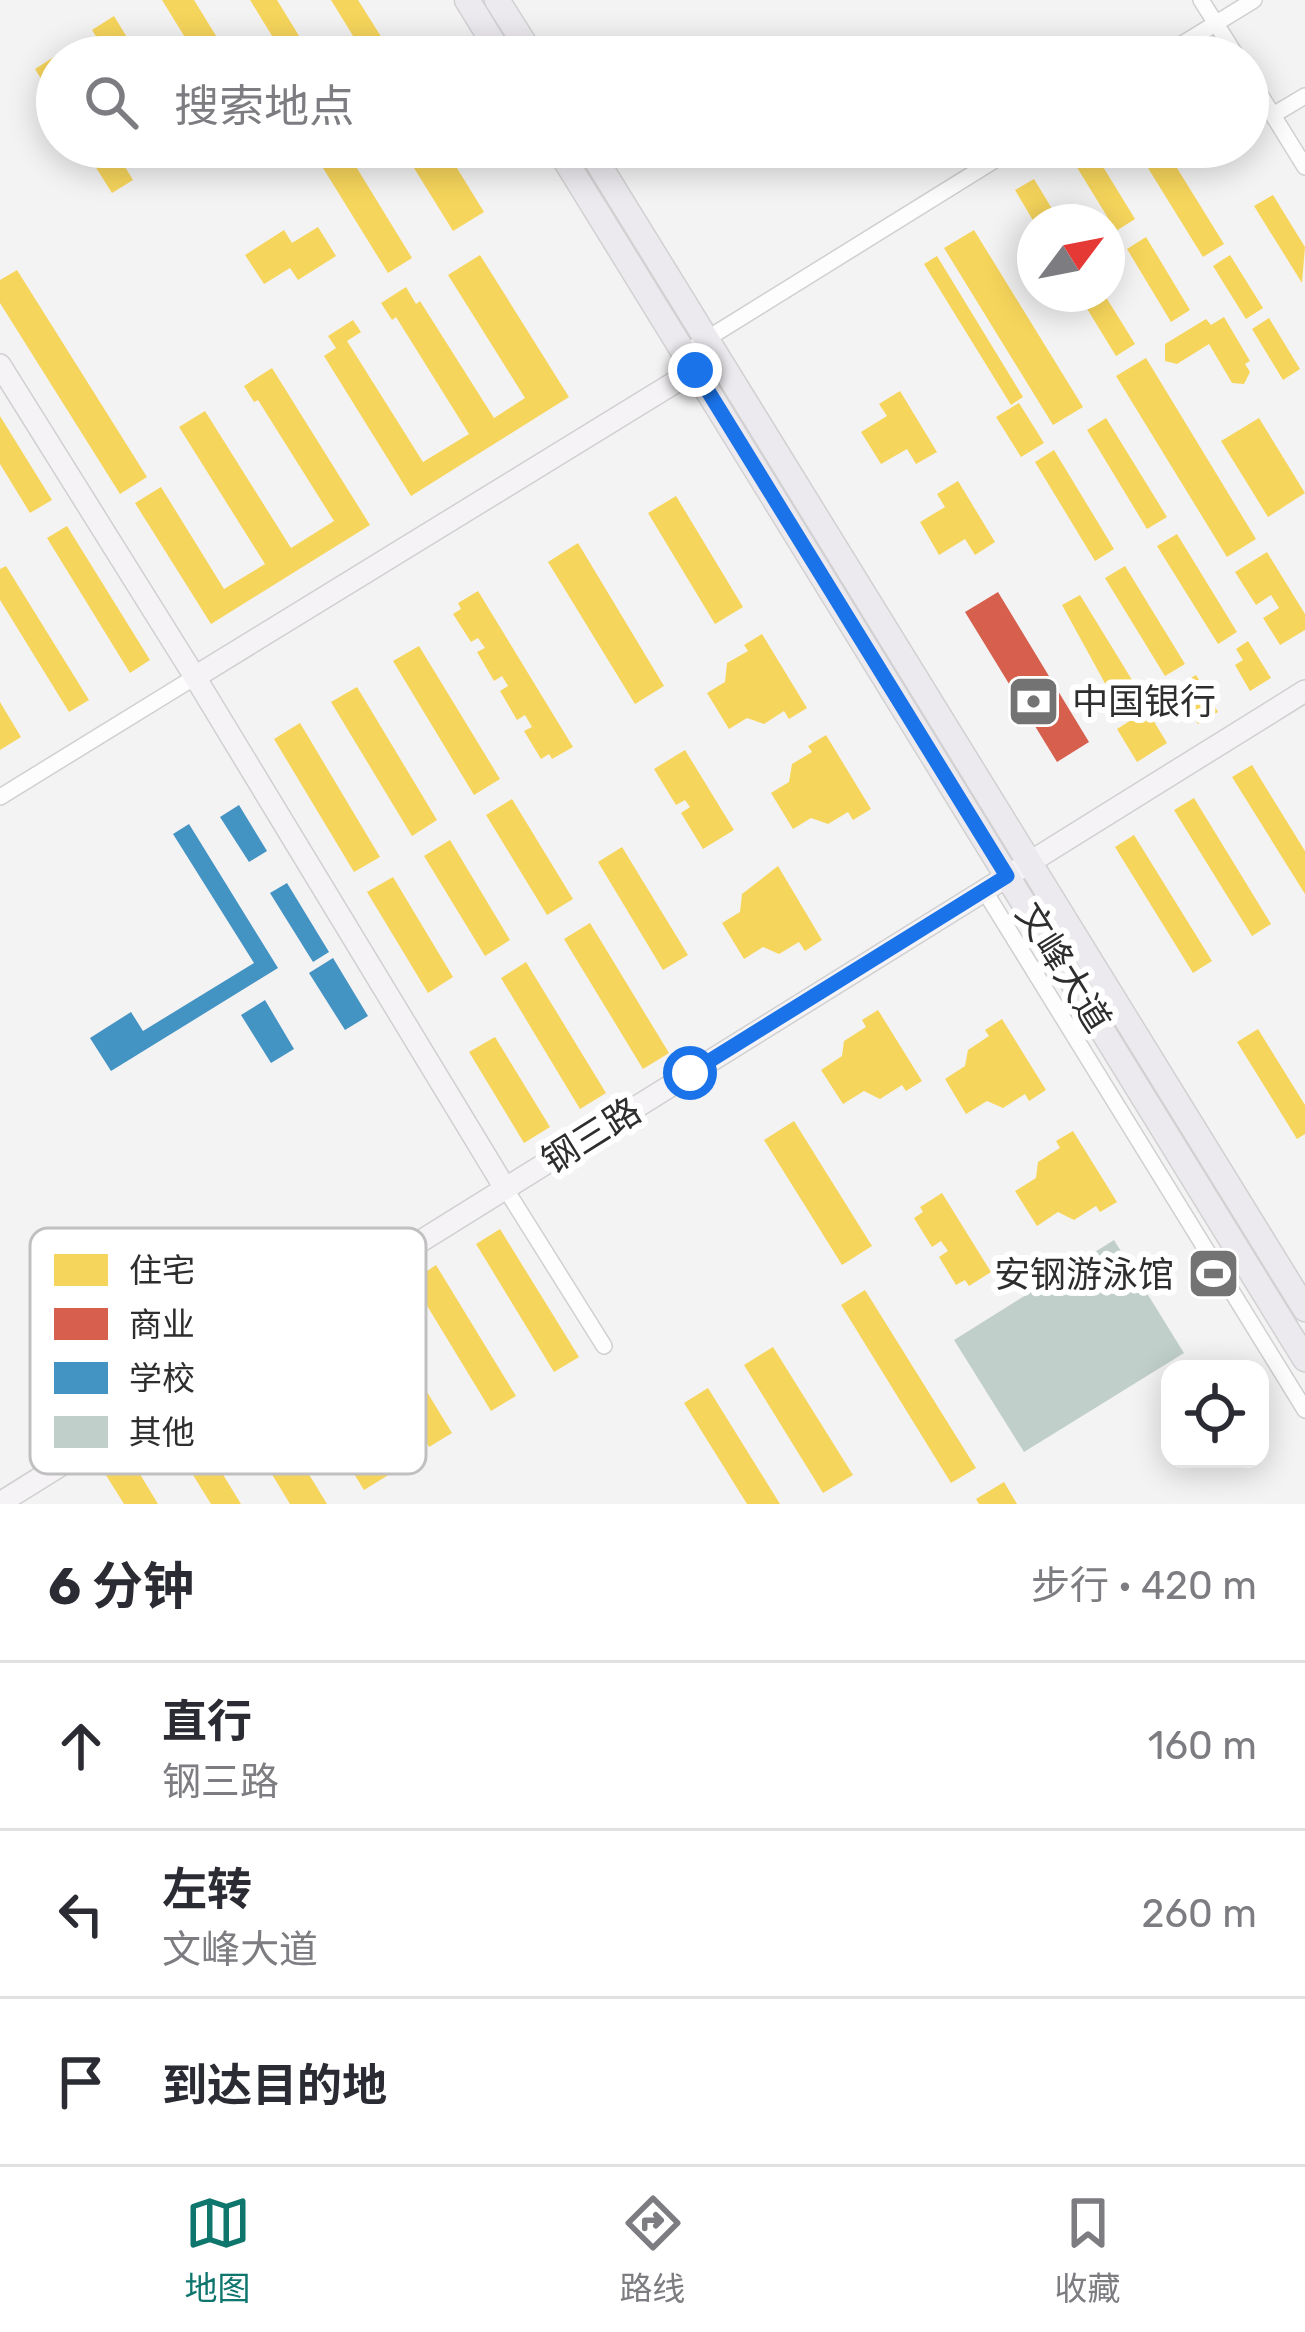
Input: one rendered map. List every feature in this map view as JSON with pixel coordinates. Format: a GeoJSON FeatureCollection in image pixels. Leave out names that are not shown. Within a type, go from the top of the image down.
{"type":"FeatureCollection","features":[{"type":"Feature","properties":{"kind":"main road"},"geometry":{"type":"LineString","coordinates":[[467,0],[489,36]]}},
{"type":"Feature","properties":{"kind":"main road"},"geometry":{"type":"LineString","coordinates":[[497,0],[519,36]]}},
{"type":"Feature","properties":{"kind":"main road","name":"文峰大道"},"geometry":{"type":"LineString","coordinates":[[571,168],[1030,862],[1305,1309]]}},
{"type":"Feature","properties":{"kind":"main road","name":"文峰大道"},"geometry":{"type":"LineString","coordinates":[[599,168],[695,354],[1007,876],[1305,1359]]}},
{"type":"Feature","properties":{"kind":"street"},"geometry":{"type":"LineString","coordinates":[[1201,0],[1224,36]]}},
{"type":"Feature","properties":{"kind":"street"},"geometry":{"type":"LineString","coordinates":[[1195,36],[1254,0]]}},
{"type":"Feature","properties":{"kind":"street"},"geometry":{"type":"LineString","coordinates":[[1273,115],[1305,96]]}},
{"type":"Feature","properties":{"kind":"street"},"geometry":{"type":"LineString","coordinates":[[1269,109],[1305,167]]}},
{"type":"Feature","properties":{"kind":"street"},"geometry":{"type":"LineString","coordinates":[[0,797],[195,677],[983,168]]}},
{"type":"Feature","properties":{"kind":"street"},"geometry":{"type":"LineString","coordinates":[[0,365],[604,1346]]}},
{"type":"Feature","properties":{"kind":"street","name":"钢三路"},"geometry":{"type":"LineString","coordinates":[[426,1238],[1305,691]]}},
{"type":"Feature","properties":{"kind":"street"},"geometry":{"type":"LineString","coordinates":[[984,890],[1305,1410]]}},
{"type":"Feature","properties":{"kind":"street","name":"钢三路"},"geometry":{"type":"LineString","coordinates":[[0,1503],[47,1474]]}},
{"type":"Feature","properties":{"kind":"building: 住宅"},"geometry":{"type":"Polygon","coordinates":[[[162,0],[194,0],[216,36],[184,36],[162,0]]]}},
{"type":"Feature","properties":{"kind":"building: 住宅"},"geometry":{"type":"Polygon","coordinates":[[[250,0],[277,0],[299,36],[272,36],[250,0]]]}},
{"type":"Feature","properties":{"kind":"building: 住宅"},"geometry":{"type":"Polygon","coordinates":[[[331,0],[358,0],[381,36],[353,36],[331,0]]]}},
{"type":"Feature","properties":{"kind":"building: 住宅"},"geometry":{"type":"Polygon","coordinates":[[[114,16],[126,36],[96,36],[92,30],[114,16]]]}},
{"type":"Feature","properties":{"kind":"building: 住宅"},"geometry":{"type":"Polygon","coordinates":[[[96,168],[126,168],[133,180],[112,193],[96,168]]]}},
{"type":"Feature","properties":{"kind":"building: 住宅"},"geometry":{"type":"Polygon","coordinates":[[[323,168],[357,168],[412,258],[388,273],[323,168]]]}},
{"type":"Feature","properties":{"kind":"building: 住宅"},"geometry":{"type":"Polygon","coordinates":[[[414,168],[457,168],[484,212],[453,231],[414,168]]]}},
{"type":"Feature","properties":{"kind":"building: 住宅"},"geometry":{"type":"Polygon","coordinates":[[[1077,168],[1104,168],[1135,219],[1125,225],[1125,204],[1099,204],[1077,168]]]}},
{"type":"Feature","properties":{"kind":"building: 住宅"},"geometry":{"type":"Polygon","coordinates":[[[1148,168],[1177,168],[1224,244],[1203,257],[1148,168]]]}},
{"type":"Feature","properties":{"kind":"building: 住宅"},"geometry":{"type":"Polygon","coordinates":[[[1034,179],[1049,204],[1023,204],[1015,190],[1034,179]]]}},
{"type":"Feature","properties":{"kind":"building: 住宅"},"geometry":{"type":"Polygon","coordinates":[[[1273,195],[1305,247],[1302,283],[1254,206],[1273,195]]]}},
{"type":"Feature","properties":{"kind":"building: 住宅"},"geometry":{"type":"Polygon","coordinates":[[[318,227],[336,256],[298,280],[290,268],[264,284],[245,255],[284,230],[292,243],[318,227]]]}},
{"type":"Feature","properties":{"kind":"building: 住宅"},"geometry":{"type":"Polygon","coordinates":[[[974,230],[1017,300],[1017,312],[1024,312],[1083,407],[1053,425],[944,248],[974,230]]]}},
{"type":"Feature","properties":{"kind":"building: 住宅"},"geometry":{"type":"Polygon","coordinates":[[[1146,237],[1190,310],[1171,322],[1127,249],[1146,237]]]}},
{"type":"Feature","properties":{"kind":"building: 住宅"},"geometry":{"type":"Polygon","coordinates":[[[480,255],[569,397],[411,496],[324,356],[336,348],[328,336],[353,320],[361,332],[347,341],[423,462],[469,434],[396,317],[392,320],[381,303],[406,287],[416,304],[420,301],[494,418],[525,398],[448,275],[480,255]]]}},
{"type":"Feature","properties":{"kind":"building: 住宅"},"geometry":{"type":"Polygon","coordinates":[[[1230,255],[1263,308],[1246,319],[1213,266],[1230,255]]]}},
{"type":"Feature","properties":{"kind":"building: 住宅"},"geometry":{"type":"Polygon","coordinates":[[[937,256],[1023,397],[1011,405],[924,264],[937,256]]]}},
{"type":"Feature","properties":{"kind":"building: 住宅"},"geometry":{"type":"Polygon","coordinates":[[[17,270],[147,477],[120,494],[0,303],[0,280],[17,270]]]}},
{"type":"Feature","properties":{"kind":"building: 住宅"},"geometry":{"type":"Polygon","coordinates":[[[1089,312],[1115,312],[1135,344],[1116,356],[1089,312]]]}},
{"type":"Feature","properties":{"kind":"building: 住宅"},"geometry":{"type":"Polygon","coordinates":[[[1224,317],[1250,361],[1245,364],[1250,372],[1244,384],[1232,383],[1209,344],[1177,364],[1165,361],[1165,344],[1206,319],[1211,325],[1224,317]]]}},
{"type":"Feature","properties":{"kind":"building: 住宅"},"geometry":{"type":"Polygon","coordinates":[[[1269,318],[1300,369],[1283,380],[1252,329],[1269,318]]]}},
{"type":"Feature","properties":{"kind":"building: 住宅"},"geometry":{"type":"Polygon","coordinates":[[[1146,358],[1256,539],[1227,557],[1116,376],[1146,358]]]}},
{"type":"Feature","properties":{"kind":"building: 住宅"},"geometry":{"type":"Polygon","coordinates":[[[272,368],[370,525],[211,624],[135,503],[161,487],[224,589],[265,564],[179,427],[205,411],[291,548],[334,521],[258,400],[254,402],[244,386],[272,368]]]}},
{"type":"Feature","properties":{"kind":"building: 住宅"},"geometry":{"type":"Polygon","coordinates":[[[900,391],[937,452],[916,464],[907,449],[881,464],[861,432],[887,416],[879,404],[900,391]]]}},
{"type":"Feature","properties":{"kind":"building: 住宅"},"geometry":{"type":"Polygon","coordinates":[[[1019,403],[1044,443],[1021,457],[996,417],[1019,403]]]}},
{"type":"Feature","properties":{"kind":"building: 住宅"},"geometry":{"type":"Polygon","coordinates":[[[0,416],[52,500],[30,513],[0,464],[0,416]]]}},
{"type":"Feature","properties":{"kind":"building: 住宅"},"geometry":{"type":"Polygon","coordinates":[[[1106,418],[1167,517],[1147,529],[1087,430],[1106,418]]]}},
{"type":"Feature","properties":{"kind":"building: 住宅"},"geometry":{"type":"Polygon","coordinates":[[[1259,418],[1305,493],[1268,517],[1221,441],[1259,418]]]}},
{"type":"Feature","properties":{"kind":"building: 住宅"},"geometry":{"type":"Polygon","coordinates":[[[1054,450],[1114,549],[1095,561],[1035,462],[1054,450]]]}},
{"type":"Feature","properties":{"kind":"building: 住宅"},"geometry":{"type":"Polygon","coordinates":[[[958,481],[995,542],[975,555],[965,539],[939,555],[920,522],[945,507],[937,494],[958,481]]]}},
{"type":"Feature","properties":{"kind":"building: 住宅"},"geometry":{"type":"Polygon","coordinates":[[[676,496],[743,607],[715,624],[648,513],[676,496]]]}},
{"type":"Feature","properties":{"kind":"building: 住宅"},"geometry":{"type":"Polygon","coordinates":[[[67,526],[150,660],[130,673],[47,538],[67,526]]]}},
{"type":"Feature","properties":{"kind":"building: 住宅"},"geometry":{"type":"Polygon","coordinates":[[[1177,534],[1237,632],[1218,644],[1157,546],[1177,534]]]}},
{"type":"Feature","properties":{"kind":"building: 住宅"},"geometry":{"type":"Polygon","coordinates":[[[578,543],[664,686],[635,704],[548,562],[578,543]]]}},
{"type":"Feature","properties":{"kind":"building: 住宅"},"geometry":{"type":"Polygon","coordinates":[[[1267,552],[1305,614],[1305,630],[1280,645],[1263,618],[1279,608],[1271,595],[1256,605],[1235,572],[1267,552]]]}},
{"type":"Feature","properties":{"kind":"building: 住宅"},"geometry":{"type":"Polygon","coordinates":[[[6,566],[89,700],[69,712],[0,600],[0,569],[6,566]]]}},
{"type":"Feature","properties":{"kind":"building: 住宅"},"geometry":{"type":"Polygon","coordinates":[[[1125,566],[1185,664],[1165,676],[1105,578],[1125,566]]]}},
{"type":"Feature","properties":{"kind":"building: 住宅"},"geometry":{"type":"Polygon","coordinates":[[[478,591],[573,747],[552,759],[549,754],[541,759],[524,731],[532,727],[525,715],[517,720],[500,691],[508,686],[502,676],[494,681],[477,652],[485,648],[478,638],[471,642],[453,614],[461,609],[458,603],[478,591]]]}},
{"type":"Feature","properties":{"kind":"building: 住宅"},"geometry":{"type":"Polygon","coordinates":[[[1080,595],[1140,693],[1118,707],[1062,605],[1080,595]]]}},
{"type":"Feature","properties":{"kind":"building: 住宅"},"geometry":{"type":"Polygon","coordinates":[[[762,634],[807,708],[789,719],[784,711],[764,724],[747,718],[729,729],[707,693],[725,682],[727,663],[748,651],[744,645],[762,634]]]}},
{"type":"Feature","properties":{"kind":"building: 住宅"},"geometry":{"type":"Polygon","coordinates":[[[1248,641],[1271,678],[1250,691],[1235,665],[1243,660],[1236,649],[1248,641]]]}},
{"type":"Feature","properties":{"kind":"building: 住宅"},"geometry":{"type":"Polygon","coordinates":[[[419,646],[500,779],[474,795],[393,661],[419,646]]]}},
{"type":"Feature","properties":{"kind":"building: 住宅"},"geometry":{"type":"Polygon","coordinates":[[[1196,675],[1218,712],[1198,724],[1176,687],[1196,675]]]}},
{"type":"Feature","properties":{"kind":"building: 住宅"},"geometry":{"type":"Polygon","coordinates":[[[357,687],[437,820],[412,836],[331,702],[357,687]]]}},
{"type":"Feature","properties":{"kind":"building: 住宅"},"geometry":{"type":"Polygon","coordinates":[[[0,702],[21,737],[0,750],[0,702]]]}},
{"type":"Feature","properties":{"kind":"building: 住宅"},"geometry":{"type":"Polygon","coordinates":[[[1147,710],[1167,743],[1137,762],[1117,729],[1147,710]]]}},
{"type":"Feature","properties":{"kind":"building: 住宅"},"geometry":{"type":"Polygon","coordinates":[[[300,723],[380,857],[354,872],[274,739],[300,723]]]}},
{"type":"Feature","properties":{"kind":"building: 住宅"},"geometry":{"type":"Polygon","coordinates":[[[826,735],[871,809],[853,820],[848,812],[828,824],[811,818],[793,829],[771,793],[789,782],[792,764],[812,752],[808,746],[826,735]]]}},
{"type":"Feature","properties":{"kind":"building: 住宅"},"geometry":{"type":"Polygon","coordinates":[[[685,750],[734,830],[703,849],[681,813],[690,807],[685,800],[676,805],[654,769],[685,750]]]}},
{"type":"Feature","properties":{"kind":"building: 住宅"},"geometry":{"type":"Polygon","coordinates":[[[1252,765],[1305,851],[1305,894],[1232,777],[1252,765]]]}},
{"type":"Feature","properties":{"kind":"building: 住宅"},"geometry":{"type":"Polygon","coordinates":[[[1194,798],[1271,924],[1252,936],[1174,810],[1194,798]]]}},
{"type":"Feature","properties":{"kind":"building: 住宅"},"geometry":{"type":"Polygon","coordinates":[[[512,799],[573,899],[547,915],[486,815],[512,799]]]}},
{"type":"Feature","properties":{"kind":"building: 住宅"},"geometry":{"type":"Polygon","coordinates":[[[1134,835],[1212,961],[1193,973],[1115,847],[1134,835]]]}},
{"type":"Feature","properties":{"kind":"building: 住宅"},"geometry":{"type":"Polygon","coordinates":[[[450,840],[510,940],[485,956],[424,856],[450,840]]]}},
{"type":"Feature","properties":{"kind":"building: 住宅"},"geometry":{"type":"Polygon","coordinates":[[[622,847],[688,955],[663,970],[598,862],[622,847]]]}},
{"type":"Feature","properties":{"kind":"building: 住宅"},"geometry":{"type":"Polygon","coordinates":[[[778,866],[822,940],[805,951],[799,942],[779,954],[763,947],[744,959],[722,923],[740,912],[742,894],[778,866]]]}},
{"type":"Feature","properties":{"kind":"building: 住宅"},"geometry":{"type":"Polygon","coordinates":[[[393,877],[453,977],[428,993],[367,892],[393,877]]]}},
{"type":"Feature","properties":{"kind":"building: 住宅"},"geometry":{"type":"Polygon","coordinates":[[[590,923],[669,1053],[643,1069],[564,939],[590,923]]]}},
{"type":"Feature","properties":{"kind":"building: 住宅"},"geometry":{"type":"Polygon","coordinates":[[[526,962],[606,1093],[580,1109],[501,978],[526,962]]]}},
{"type":"Feature","properties":{"kind":"building: 住宅"},"geometry":{"type":"Polygon","coordinates":[[[878,1010],[922,1081],[906,1091],[902,1085],[880,1099],[864,1091],[843,1104],[821,1070],[842,1056],[844,1041],[866,1027],[862,1020],[878,1010]]]}},
{"type":"Feature","properties":{"kind":"building: 住宅"},"geometry":{"type":"Polygon","coordinates":[[[1002,1019],[1046,1090],[1029,1101],[1025,1094],[1003,1108],[987,1101],[966,1114],[945,1079],[965,1066],[968,1050],[989,1036],[985,1030],[1002,1019]]]}},
{"type":"Feature","properties":{"kind":"building: 住宅"},"geometry":{"type":"Polygon","coordinates":[[[1258,1029],[1305,1105],[1305,1134],[1297,1139],[1237,1042],[1258,1029]]]}},
{"type":"Feature","properties":{"kind":"building: 住宅"},"geometry":{"type":"Polygon","coordinates":[[[495,1037],[550,1127],[524,1143],[469,1052],[495,1037]]]}},
{"type":"Feature","properties":{"kind":"building: 住宅"},"geometry":{"type":"Polygon","coordinates":[[[794,1121],[872,1246],[842,1265],[764,1140],[794,1121]]]}},
{"type":"Feature","properties":{"kind":"building: 住宅"},"geometry":{"type":"Polygon","coordinates":[[[1073,1131],[1117,1202],[1100,1212],[1096,1206],[1074,1220],[1058,1212],[1037,1226],[1015,1191],[1036,1178],[1038,1162],[1060,1148],[1056,1141],[1073,1131]]]}},
{"type":"Feature","properties":{"kind":"building: 住宅"},"geometry":{"type":"Polygon","coordinates":[[[942,1193],[991,1272],[969,1286],[965,1280],[956,1285],[939,1257],[948,1251],[941,1241],[932,1247],[914,1218],[923,1212],[920,1207],[942,1193]]]}},
{"type":"Feature","properties":{"kind":"building: 住宅"},"geometry":{"type":"Polygon","coordinates":[[[500,1229],[579,1357],[554,1372],[476,1244],[500,1229]]]}},
{"type":"Feature","properties":{"kind":"building: 住宅"},"geometry":{"type":"Polygon","coordinates":[[[436,1265],[516,1396],[491,1411],[426,1304],[426,1272],[436,1265]]]}},
{"type":"Feature","properties":{"kind":"building: 住宅"},"geometry":{"type":"Polygon","coordinates":[[[865,1290],[976,1468],[951,1483],[841,1305],[865,1290]]]}},
{"type":"Feature","properties":{"kind":"building: 住宅"},"geometry":{"type":"Polygon","coordinates":[[[773,1347],[853,1475],[823,1493],[744,1365],[773,1347]]]}},
{"type":"Feature","properties":{"kind":"building: 住宅"},"geometry":{"type":"Polygon","coordinates":[[[708,1388],[780,1504],[747,1504],[684,1403],[708,1388]]]}},
{"type":"Feature","properties":{"kind":"building: 住宅"},"geometry":{"type":"Polygon","coordinates":[[[426,1390],[452,1433],[429,1447],[426,1442],[426,1390]]]}},
{"type":"Feature","properties":{"kind":"building: 住宅"},"geometry":{"type":"Polygon","coordinates":[[[105,1474],[140,1474],[158,1504],[124,1504],[105,1474]]]}},
{"type":"Feature","properties":{"kind":"building: 住宅"},"geometry":{"type":"Polygon","coordinates":[[[192,1474],[223,1474],[241,1504],[211,1504],[192,1474]]]}},
{"type":"Feature","properties":{"kind":"building: 住宅"},"geometry":{"type":"Polygon","coordinates":[[[272,1474],[309,1474],[327,1504],[290,1504],[272,1474]]]}},
{"type":"Feature","properties":{"kind":"building: 住宅"},"geometry":{"type":"Polygon","coordinates":[[[354,1474],[390,1474],[364,1490],[354,1474]]]}},
{"type":"Feature","properties":{"kind":"building: 住宅"},"geometry":{"type":"Polygon","coordinates":[[[1004,1482],[1017,1504],[979,1504],[976,1499],[1004,1482]]]}},
{"type":"Feature","properties":{"kind":"building: 商业"},"geometry":{"type":"Polygon","coordinates":[[[998,592],[1089,742],[1057,762],[965,612],[998,592]]]}},
{"type":"Feature","properties":{"kind":"building: 学校"},"geometry":{"type":"Polygon","coordinates":[[[239,805],[267,851],[249,862],[220,817],[239,805]]]}},
{"type":"Feature","properties":{"kind":"building: 学校"},"geometry":{"type":"Polygon","coordinates":[[[189,824],[278,968],[111,1071],[90,1038],[131,1012],[143,1031],[254,963],[173,834],[189,824]]]}},
{"type":"Feature","properties":{"kind":"building: 学校"},"geometry":{"type":"Polygon","coordinates":[[[287,883],[329,952],[313,962],[270,893],[287,883]]]}},
{"type":"Feature","properties":{"kind":"building: 学校"},"geometry":{"type":"Polygon","coordinates":[[[333,958],[368,1016],[345,1030],[309,973],[333,958]]]}},
{"type":"Feature","properties":{"kind":"building: 学校"},"geometry":{"type":"Polygon","coordinates":[[[265,1000],[294,1049],[271,1063],[241,1015],[265,1000]]]}},
{"type":"Feature","properties":{"kind":"building: 其他"},"geometry":{"type":"Polygon","coordinates":[[[1114,1240],[1184,1353],[1161,1360],[1161,1367],[1024,1452],[954,1340],[1114,1240]]]}},
{"type":"Feature","properties":{"kind":"place","name":"中国银行"},"geometry":{"type":"Point","coordinates":[1033,701]}},
{"type":"Feature","properties":{"kind":"place","name":"安钢游泳馆"},"geometry":{"type":"Point","coordinates":[1213,1274]}},
{"type":"Feature","properties":{"kind":"route"},"geometry":{"type":"LineString","coordinates":[[690,1073],[1007,876],[695,370]]}}]}
